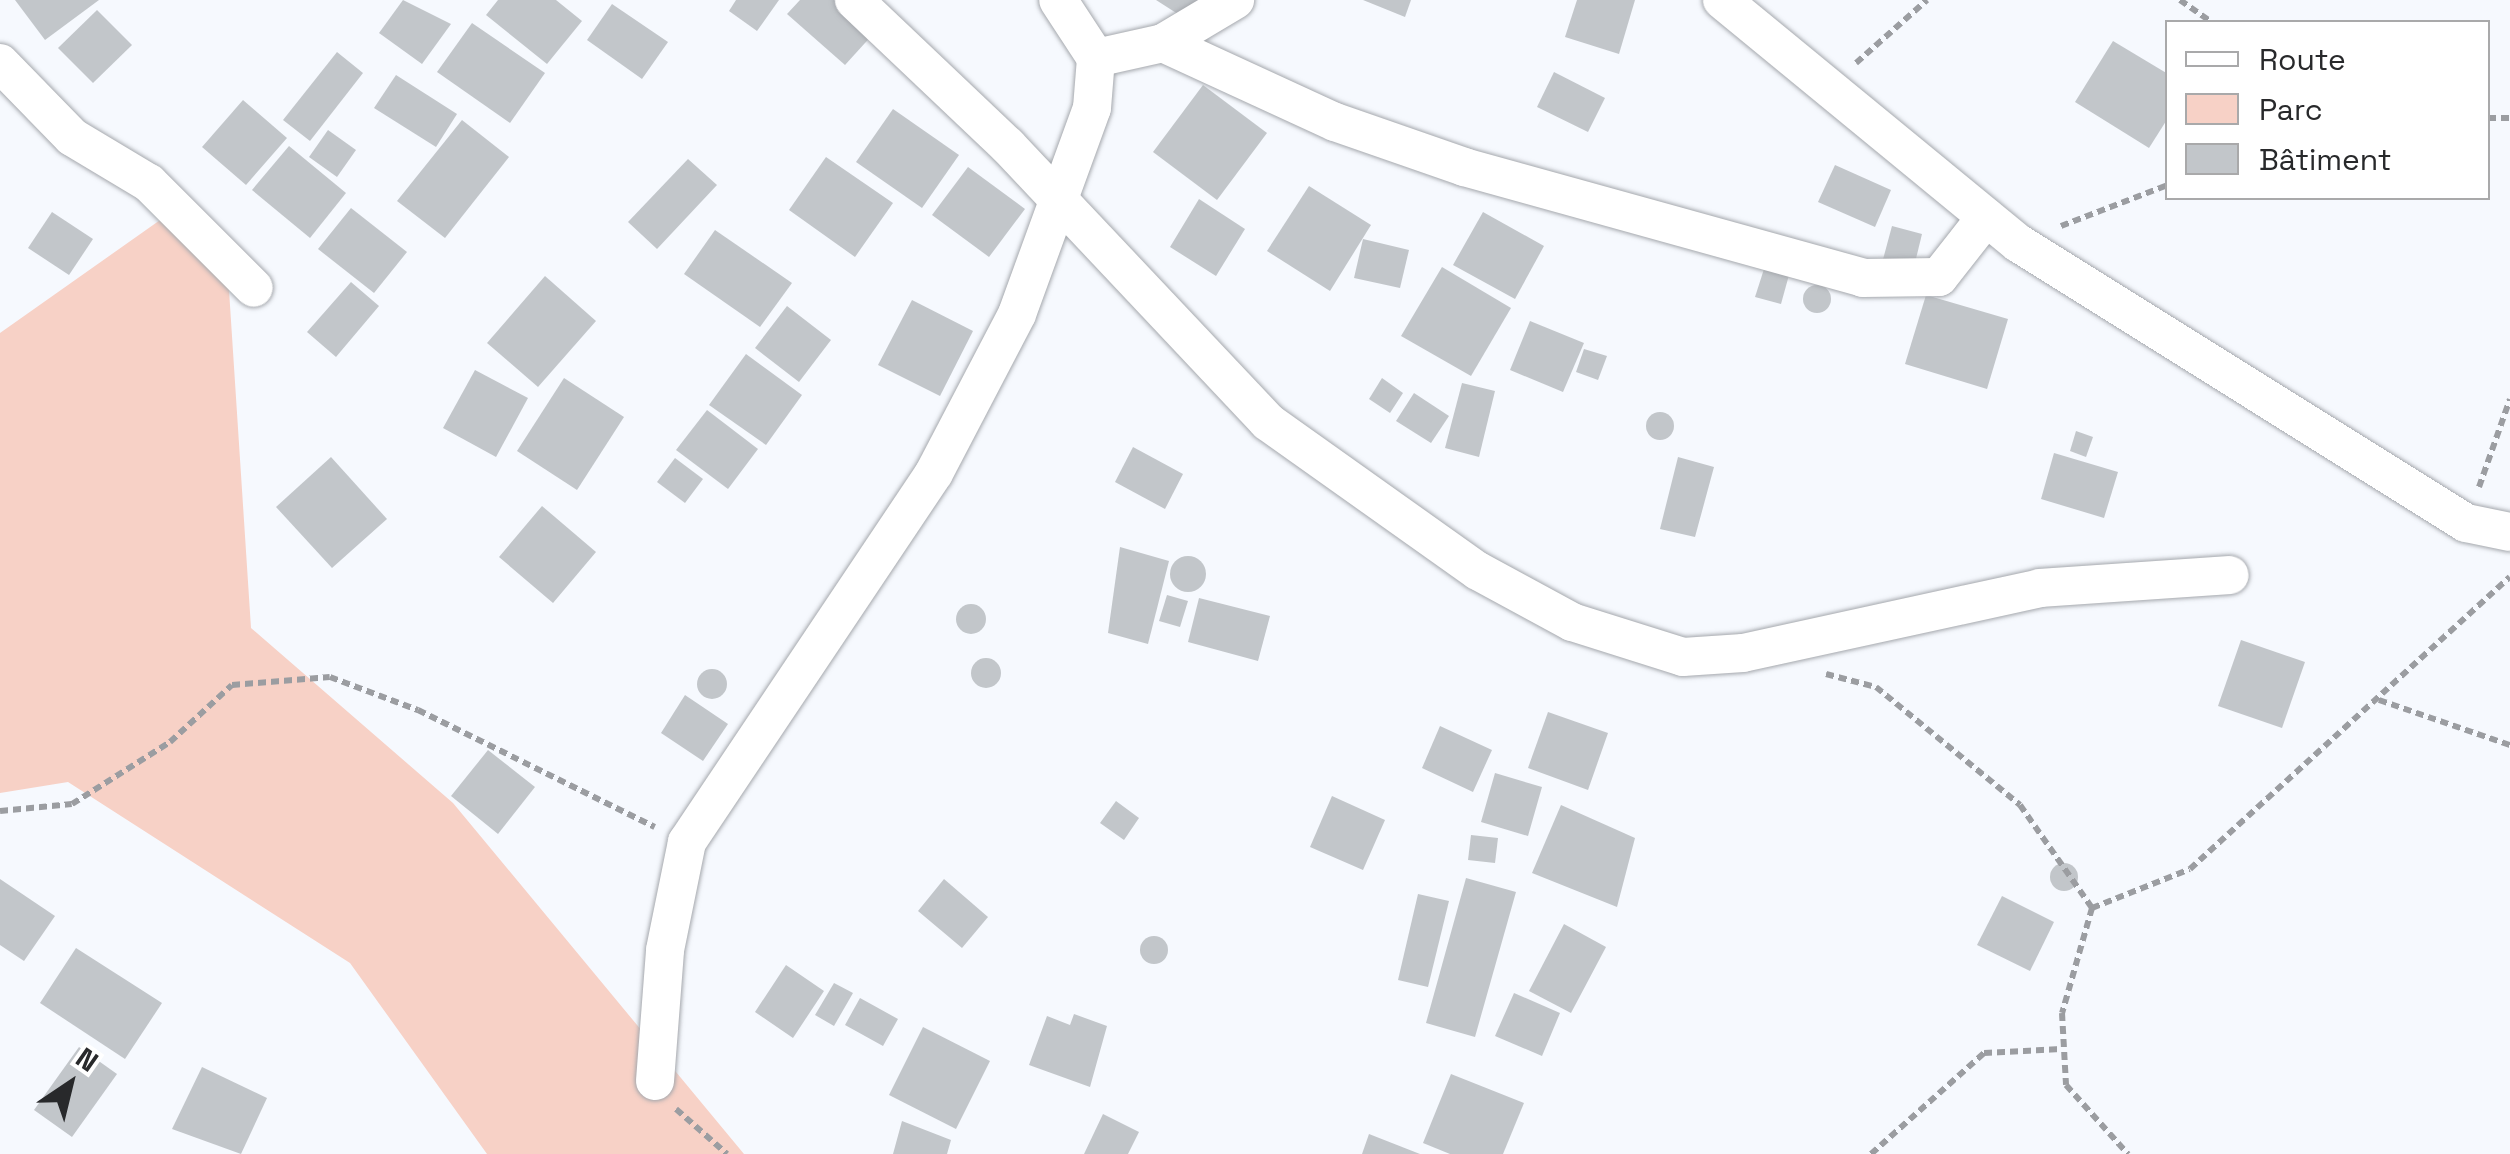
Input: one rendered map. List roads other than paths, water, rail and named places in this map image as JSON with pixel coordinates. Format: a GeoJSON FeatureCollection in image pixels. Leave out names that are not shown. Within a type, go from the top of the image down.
{"type":"FeatureCollection","features":[{"type":"Feature","properties":{"kind":"street"},"geometry":{"type":"LineString","coordinates":[[854,0],[1268,422],[1478,571],[1572,622],[1683,656],[1742,653],[2040,588],[2230,575]]}},
{"type":"Feature","properties":{"kind":"street"},"geometry":{"type":"LineString","coordinates":[[654,1081],[665,950],[687,842],[934,473],[1017,314],[1092,108],[1096,58],[1058,0]]}},
{"type":"Feature","properties":{"kind":"street"},"geometry":{"type":"LineString","coordinates":[[1096,58],[1163,44],[1235,0]]}},
{"type":"Feature","properties":{"kind":"street"},"geometry":{"type":"LineString","coordinates":[[1722,0],[2018,243],[2466,523],[2510,532]]}},
{"type":"Feature","properties":{"kind":"street"},"geometry":{"type":"LineString","coordinates":[[1163,44],[1334,122],[1464,167],[1862,278],[1939,278],[1986,217]]}},
{"type":"Feature","properties":{"kind":"street"},"geometry":{"type":"LineString","coordinates":[[0,62],[72,137],[150,183],[254,288]]}}]}
